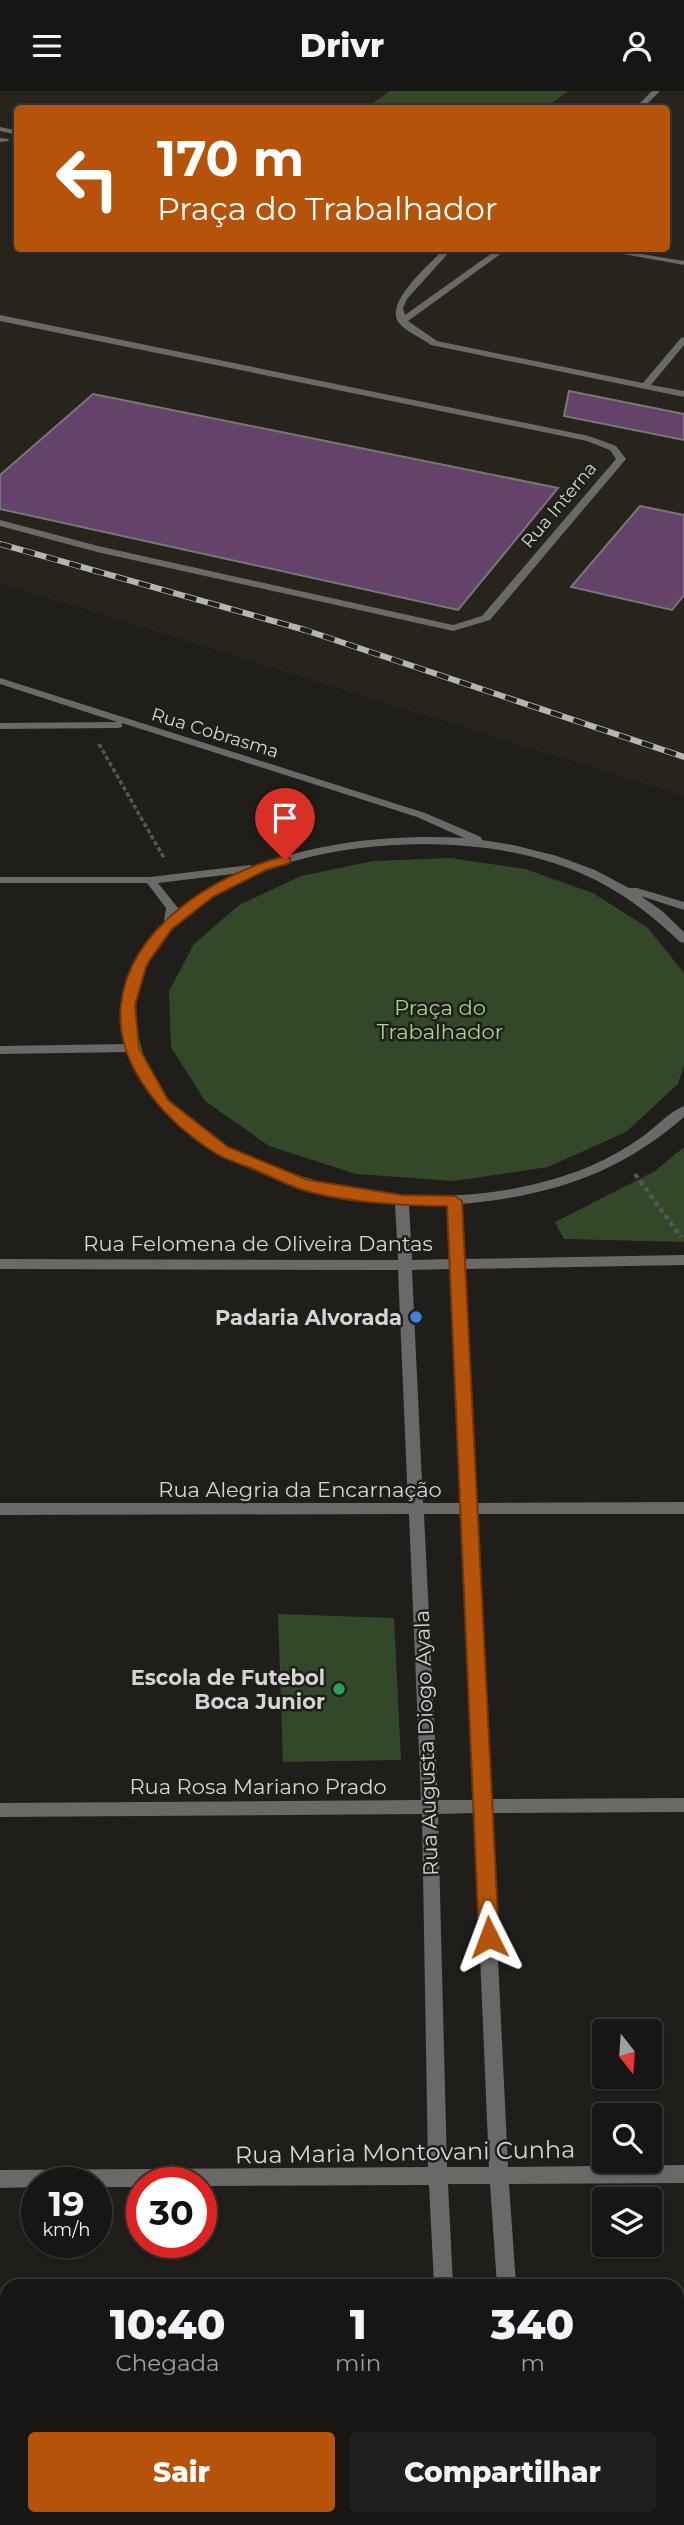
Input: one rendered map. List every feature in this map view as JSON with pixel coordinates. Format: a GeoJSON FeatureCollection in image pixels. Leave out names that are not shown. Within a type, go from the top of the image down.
{"type":"FeatureCollection","features":[{"type":"Feature","properties":{"kind":"street"},"geometry":{"type":"LineString","coordinates":[[641,105],[656,91]]}},
{"type":"Feature","properties":{"kind":"street"},"geometry":{"type":"LineString","coordinates":[[445,252],[403,298],[399,308],[402,321],[434,343],[684,394]]}},
{"type":"Feature","properties":{"kind":"street"},"geometry":{"type":"LineString","coordinates":[[402,321],[499,252]]}},
{"type":"Feature","properties":{"kind":"street"},"geometry":{"type":"LineString","coordinates":[[618,252],[684,263]]}},
{"type":"Feature","properties":{"kind":"street","name":"Rua Interna"},"geometry":{"type":"LineString","coordinates":[[0,318],[589,439],[612,448],[621,459],[486,618],[453,628],[97,549],[0,523]]}},
{"type":"Feature","properties":{"kind":"street"},"geometry":{"type":"LineString","coordinates":[[645,386],[684,340]]}},
{"type":"Feature","properties":{"kind":"street","name":"Rua Cobrasma"},"geometry":{"type":"LineString","coordinates":[[0,681],[130,725],[421,815],[486,844]]}},
{"type":"Feature","properties":{"kind":"street"},"geometry":{"type":"LineString","coordinates":[[0,726],[130,725]]}},
{"type":"Feature","properties":{"kind":"street"},"geometry":{"type":"LineString","coordinates":[[412,839],[422,823],[421,815]]}},
{"type":"Feature","properties":{"kind":"street"},"geometry":{"type":"LineString","coordinates":[[0,880],[150,880],[261,867],[333,847],[412,839],[486,844],[554,859],[615,884],[684,906]]}},
{"type":"Feature","properties":{"kind":"street"},"geometry":{"type":"LineString","coordinates":[[261,867],[209,893],[168,926],[141,964],[128,1005],[132,1048],[163,1103],[222,1151],[305,1185],[402,1201],[455,1201],[527,1191],[573,1179],[623,1157],[657,1135],[684,1110]]}},
{"type":"Feature","properties":{"kind":"street"},"geometry":{"type":"LineString","coordinates":[[150,880],[172,908],[168,926]]}},
{"type":"Feature","properties":{"kind":"street"},"geometry":{"type":"LineString","coordinates":[[615,884],[666,918],[684,939]]}},
{"type":"Feature","properties":{"kind":"street"},"geometry":{"type":"LineString","coordinates":[[0,1050],[132,1048]]}},
{"type":"Feature","properties":{"kind":"street","name":"Rua Augusta Diogo Ayala"},"geometry":{"type":"LineString","coordinates":[[402,1201],[430,1809],[438,2178],[444,2279]]}},
{"type":"Feature","properties":{"kind":"street"},"geometry":{"type":"LineString","coordinates":[[455,1201],[467,1510],[499,2175],[507,2279]]}},
{"type":"Feature","properties":{"kind":"street","name":"Rua Felomena de Oliveira Dantas"},"geometry":{"type":"LineString","coordinates":[[0,1264],[405,1265],[684,1260]]}},
{"type":"Feature","properties":{"kind":"street","name":"Rua Alegria da Encarnação"},"geometry":{"type":"LineString","coordinates":[[0,1509],[416,1511],[684,1508]]}},
{"type":"Feature","properties":{"kind":"street","name":"Rua Rosa Mariano Prado"},"geometry":{"type":"LineString","coordinates":[[0,1810],[430,1809],[483,1805],[684,1805]]}},
{"type":"Feature","properties":{"kind":"street","name":"Rua Maria Montovani Cunha"},"geometry":{"type":"LineString","coordinates":[[0,2179],[438,2178],[684,2174]]}},
{"type":"Feature","properties":{"kind":"path"},"geometry":{"type":"LineString","coordinates":[[89,725],[174,877]]}},
{"type":"Feature","properties":{"kind":"path"},"geometry":{"type":"LineString","coordinates":[[623,1157],[684,1241]]}},
{"type":"Feature","properties":{"kind":"shaded area"},"geometry":{"type":"Polygon","coordinates":[[[0,91],[684,91],[684,796],[0,583],[0,91]]]}},
{"type":"Feature","properties":{"kind":"green space"},"geometry":{"type":"Polygon","coordinates":[[[390,91],[568,91],[550,105],[370,105],[390,91]]]}},
{"type":"Feature","properties":{"kind":"green space","name":"Praça do Trabalhador"},"geometry":{"type":"Polygon","coordinates":[[[450,858],[525,869],[593,893],[648,928],[684,973],[684,1065],[678,1084],[626,1132],[548,1167],[454,1181],[356,1174],[269,1146],[205,1101],[171,1047],[169,991],[194,944],[239,905],[301,876],[373,861],[450,858]]]}},
{"type":"Feature","properties":{"kind":"green space"},"geometry":{"type":"Polygon","coordinates":[[[684,1147],[684,1242],[564,1239],[555,1222],[655,1171],[684,1147]]]}},
{"type":"Feature","properties":{"kind":"green space","name":"Escola de Futebol Boca Junior"},"geometry":{"type":"Polygon","coordinates":[[[278,1614],[394,1618],[401,1760],[283,1762],[278,1614]]]}},
{"type":"Feature","properties":{"kind":"building"},"geometry":{"type":"Polygon","coordinates":[[[569,391],[684,414],[684,440],[564,416],[569,391]]]}},
{"type":"Feature","properties":{"kind":"building"},"geometry":{"type":"Polygon","coordinates":[[[93,394],[558,488],[458,610],[0,509],[0,475],[93,394]]]}},
{"type":"Feature","properties":{"kind":"building"},"geometry":{"type":"Polygon","coordinates":[[[640,506],[684,515],[684,595],[672,610],[571,587],[640,506]]]}},
{"type":"Feature","properties":{"kind":"railway"},"geometry":{"type":"LineString","coordinates":[[0,544],[305,630],[684,757]]}},
{"type":"Feature","properties":{"kind":"place","name":"Padaria Alvorada"},"geometry":{"type":"Point","coordinates":[416,1317]}},
{"type":"Feature","properties":{"kind":"place","name":"Escola de Futebol Boca Junior"},"geometry":{"type":"Point","coordinates":[339,1689]}},
{"type":"Feature","properties":{"kind":"route"},"geometry":{"type":"LineString","coordinates":[[285,860],[261,867],[209,893],[168,926],[141,964],[128,1005],[132,1048],[163,1103],[222,1151],[305,1185],[402,1201],[455,1201],[454,1235],[489,1937]]}}]}
